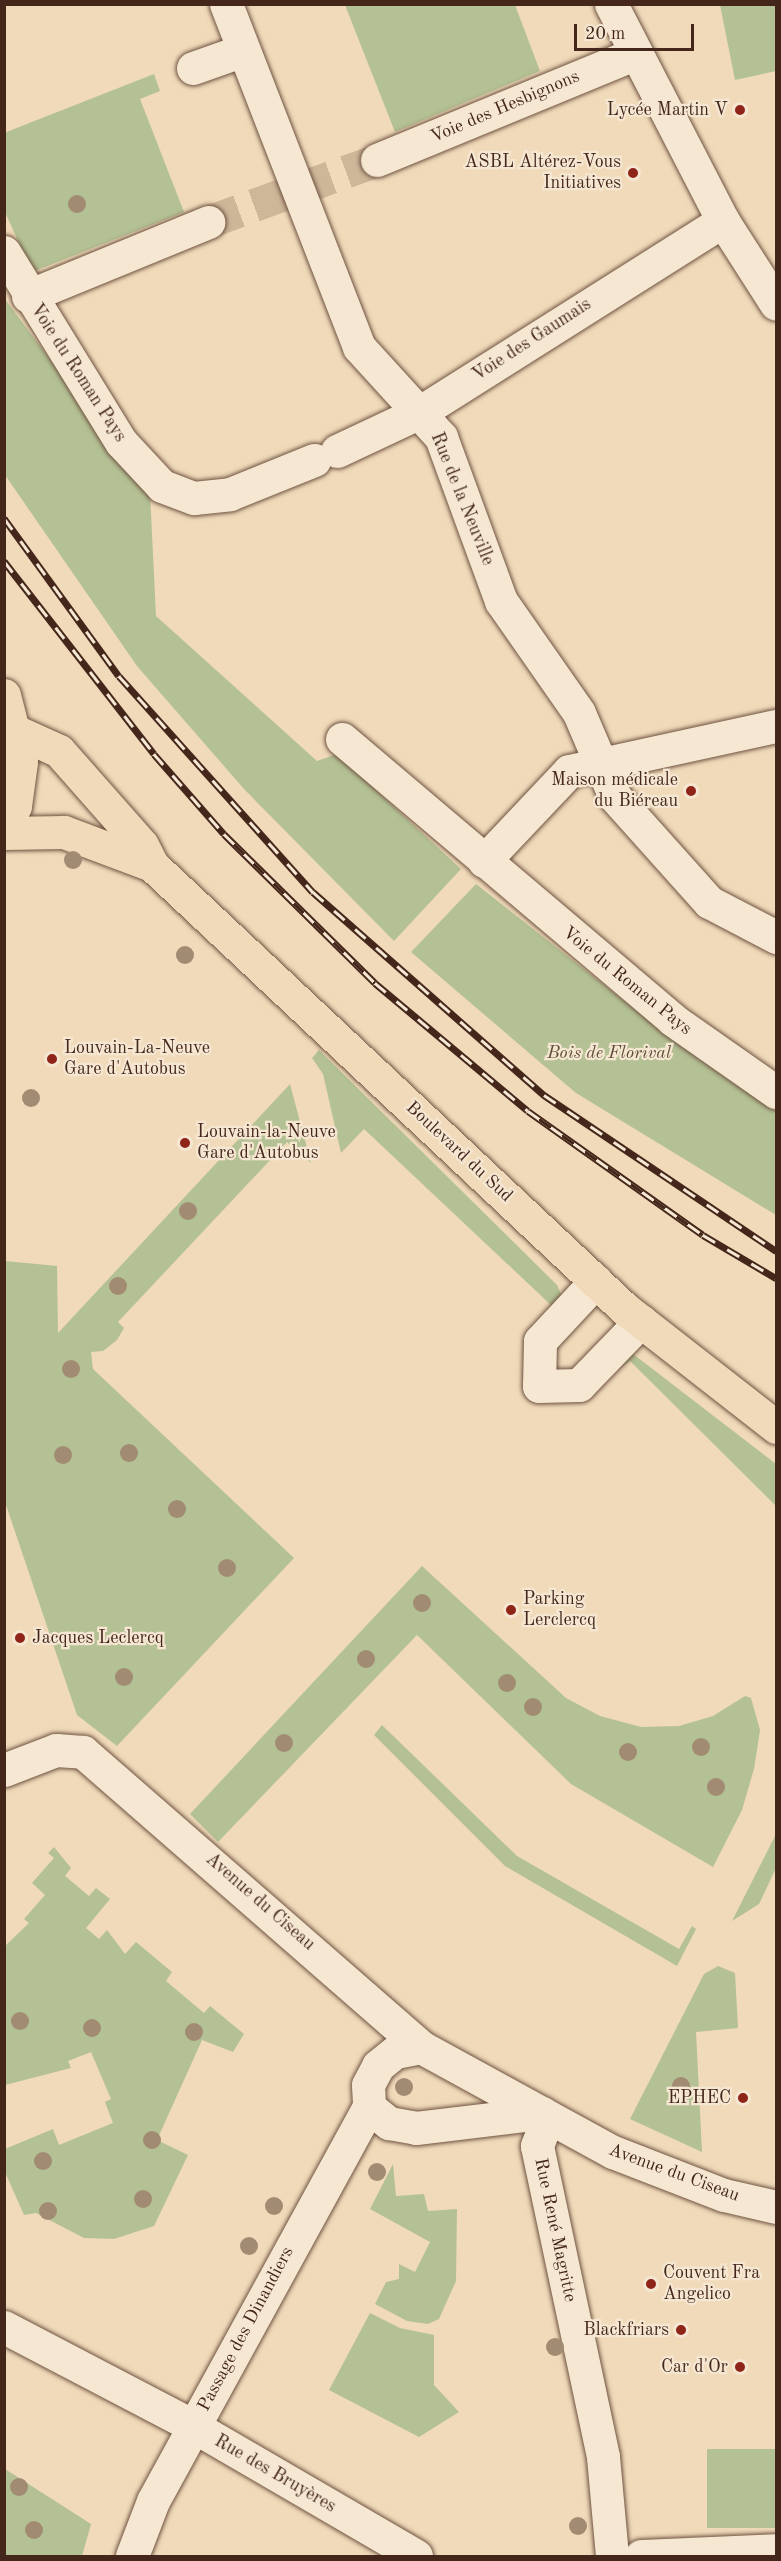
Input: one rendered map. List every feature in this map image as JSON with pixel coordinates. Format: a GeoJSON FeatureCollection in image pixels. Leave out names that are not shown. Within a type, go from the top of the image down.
{"type":"FeatureCollection","features":[{"type":"Feature","properties":{"kind":"main road"},"geometry":{"type":"LineString","coordinates":[[4,695],[15,731],[20,773],[15,806],[4,831]]}},
{"type":"Feature","properties":{"kind":"main road","name":"Boulevard du Sud"},"geometry":{"type":"LineString","coordinates":[[15,731],[59,752],[142,845],[152,865],[618,1301],[777,1427]]}},
{"type":"Feature","properties":{"kind":"main road","name":"Boulevard du Sud"},"geometry":{"type":"LineString","coordinates":[[4,831],[64,832],[152,865]]}},
{"type":"Feature","properties":{"kind":"street","name":"Rue de la Neuville"},"geometry":{"type":"LineString","coordinates":[[226,4],[241,51],[359,347],[422,411],[441,437],[501,601],[567,693],[603,763],[615,797],[710,902],[777,937]]}},
{"type":"Feature","properties":{"kind":"street"},"geometry":{"type":"LineString","coordinates":[[611,4],[634,54],[723,221],[777,304]]}},
{"type":"Feature","properties":{"kind":"street"},"geometry":{"type":"LineString","coordinates":[[193,68],[241,51]]}},
{"type":"Feature","properties":{"kind":"street","name":"Voie des Hesbignons"},"geometry":{"type":"LineString","coordinates":[[377,160],[634,54]]}},
{"type":"Feature","properties":{"kind":"street","name":"Voie des Gaumais"},"geometry":{"type":"LineString","coordinates":[[162,486],[194,498],[230,494],[326,456],[422,411],[723,221]]}},
{"type":"Feature","properties":{"kind":"street"},"geometry":{"type":"LineString","coordinates":[[27,296],[208,222]]}},
{"type":"Feature","properties":{"kind":"street","name":"Voie du Roman Pays"},"geometry":{"type":"LineString","coordinates":[[4,252],[27,296],[121,442],[162,486]]}},
{"type":"Feature","properties":{"kind":"street"},"geometry":{"type":"LineString","coordinates":[[484,861],[569,771],[777,726]]}},
{"type":"Feature","properties":{"kind":"street","name":"Voie du Roman Pays"},"geometry":{"type":"LineString","coordinates":[[342,739],[673,1020],[777,1092]]}},
{"type":"Feature","properties":{"kind":"street"},"geometry":{"type":"LineString","coordinates":[[539,1386],[565,1370],[618,1301]]}},
{"type":"Feature","properties":{"kind":"street","name":"Avenue du Ciseau"},"geometry":{"type":"LineString","coordinates":[[4,1770],[56,1750],[95,1760],[421,2048],[613,2152],[724,2194],[777,2207]]}},
{"type":"Feature","properties":{"kind":"street"},"geometry":{"type":"LineString","coordinates":[[421,2048],[395,2052],[378,2066],[368,2085],[369,2107],[389,2123],[416,2128],[545,2115]]}},
{"type":"Feature","properties":{"kind":"street","name":"Passage des Dinandiers"},"geometry":{"type":"LineString","coordinates":[[132,2556],[153,2501],[369,2107]]}},
{"type":"Feature","properties":{"kind":"street","name":"Rue René Magritte"},"geometry":{"type":"LineString","coordinates":[[545,2115],[537,2146],[603,2457],[612,2556]]}},
{"type":"Feature","properties":{"kind":"street","name":"Rue des Bruyères"},"geometry":{"type":"LineString","coordinates":[[4,2327],[193,2426],[416,2556]]}},
{"type":"Feature","properties":{"kind":"street"},"geometry":{"type":"LineString","coordinates":[[641,2556],[777,2550]]}},
{"type":"Feature","properties":{"kind":"green space"},"geometry":{"type":"Polygon","coordinates":[[[345,5],[515,5],[540,71],[395,132],[345,5]]]}},
{"type":"Feature","properties":{"kind":"green space"},"geometry":{"type":"Polygon","coordinates":[[[720,5],[776,5],[776,71],[735,80],[720,5]]]}},
{"type":"Feature","properties":{"kind":"green space"},"geometry":{"type":"Polygon","coordinates":[[[154,74],[160,91],[140,99],[184,212],[32,272],[5,212],[4,133],[154,74]]]}},
{"type":"Feature","properties":{"kind":"green space"},"geometry":{"type":"Polygon","coordinates":[[[4,298],[150,493],[156,616],[317,761],[337,754],[461,869],[394,941],[244,789],[137,666],[5,475],[4,298]]]}},
{"type":"Feature","properties":{"kind":"green space","name":"Bois de Florival"},"geometry":{"type":"Polygon","coordinates":[[[476,884],[632,1007],[776,1109],[776,1215],[576,1093],[411,952],[476,884]]]}},
{"type":"Feature","properties":{"kind":"green space"},"geometry":{"type":"Polygon","coordinates":[[[319,1050],[557,1285],[562,1297],[552,1306],[364,1129],[341,1153],[323,1074],[312,1058],[319,1050]]]}},
{"type":"Feature","properties":{"kind":"green space"},"geometry":{"type":"Polygon","coordinates":[[[290,1084],[311,1163],[287,1142],[118,1322],[124,1328],[117,1340],[103,1351],[91,1352],[93,1369],[294,1558],[117,1746],[77,1715],[5,1502],[5,1261],[57,1266],[58,1333],[290,1084]]]}},
{"type":"Feature","properties":{"kind":"green space"},"geometry":{"type":"Polygon","coordinates":[[[624,1347],[776,1464],[776,1506],[630,1361],[603,1380],[624,1347]]]}},
{"type":"Feature","properties":{"kind":"green space"},"geometry":{"type":"Polygon","coordinates":[[[422,1566],[566,1698],[600,1716],[641,1727],[679,1726],[713,1716],[745,1696],[751,1698],[760,1730],[754,1769],[742,1810],[713,1867],[571,1784],[417,1635],[218,1842],[190,1814],[422,1566]]]}},
{"type":"Feature","properties":{"kind":"green space"},"geometry":{"type":"Polygon","coordinates":[[[382,1725],[517,1856],[679,1949],[692,1926],[696,1929],[677,1966],[505,1866],[374,1735],[382,1725]]]}},
{"type":"Feature","properties":{"kind":"green space"},"geometry":{"type":"Polygon","coordinates":[[[776,1834],[776,1868],[759,1904],[732,1921],[776,1834]]]}},
{"type":"Feature","properties":{"kind":"green space"},"geometry":{"type":"Polygon","coordinates":[[[54,1847],[71,1868],[65,1876],[89,1896],[96,1888],[110,1899],[86,1928],[99,1939],[107,1930],[125,1954],[136,1942],[172,1972],[166,1981],[204,2013],[210,2006],[244,2034],[233,2052],[202,2040],[157,2140],[188,2155],[154,2226],[114,2239],[84,2238],[36,2213],[24,2215],[5,2172],[5,2149],[53,2129],[59,2145],[113,2123],[105,2102],[111,2099],[91,2052],[68,2061],[71,2068],[5,2085],[5,1946],[29,1923],[24,1919],[45,1895],[32,1883],[54,1858],[48,1853],[54,1847]]]}},
{"type":"Feature","properties":{"kind":"green space"},"geometry":{"type":"Polygon","coordinates":[[[718,1966],[735,1973],[738,2028],[696,2032],[702,2152],[630,2119],[704,1974],[718,1966]]]}},
{"type":"Feature","properties":{"kind":"green space"},"geometry":{"type":"Polygon","coordinates":[[[393,2164],[396,2196],[424,2194],[428,2211],[457,2209],[456,2281],[439,2319],[428,2324],[407,2321],[375,2304],[386,2282],[399,2279],[399,2264],[415,2272],[430,2242],[370,2209],[393,2164]]]}},
{"type":"Feature","properties":{"kind":"green space"},"geometry":{"type":"Polygon","coordinates":[[[370,2313],[400,2328],[434,2335],[434,2385],[459,2412],[419,2437],[329,2390],[370,2313]]]}},
{"type":"Feature","properties":{"kind":"green space"},"geometry":{"type":"Polygon","coordinates":[[[707,2449],[776,2449],[776,2528],[707,2528],[707,2449]]]}},
{"type":"Feature","properties":{"kind":"green space"},"geometry":{"type":"Polygon","coordinates":[[[5,2469],[91,2524],[82,2556],[5,2556],[5,2469]]]}},
{"type":"Feature","properties":{"kind":"tunnel"},"geometry":{"type":"LineString","coordinates":[[208,222],[377,160]]}},
{"type":"Feature","properties":{"kind":"railway"},"geometry":{"type":"LineString","coordinates":[[4,518],[119,676],[313,892],[544,1095],[776,1251]]}},
{"type":"Feature","properties":{"kind":"railway"},"geometry":{"type":"LineString","coordinates":[[4,561],[154,754],[224,834],[375,983],[528,1111],[703,1235],[776,1278]]}},
{"type":"Feature","properties":{"kind":"place","name":"Lycée Martin V"},"geometry":{"type":"Point","coordinates":[740,110]}},
{"type":"Feature","properties":{"kind":"place","name":"ASBL Altérez-Vous Initiatives"},"geometry":{"type":"Point","coordinates":[633,173]}},
{"type":"Feature","properties":{"kind":"place","name":"Maison médicale du Biéreau"},"geometry":{"type":"Point","coordinates":[691,791]}},
{"type":"Feature","properties":{"kind":"place","name":"Louvain-La-Neuve Gare d'Autobus"},"geometry":{"type":"Point","coordinates":[52,1059]}},
{"type":"Feature","properties":{"kind":"place","name":"Louvain-la-Neuve Gare d'Autobus"},"geometry":{"type":"Point","coordinates":[185,1143]}},
{"type":"Feature","properties":{"kind":"place","name":"Parking Lerclercq"},"geometry":{"type":"Point","coordinates":[511,1610]}},
{"type":"Feature","properties":{"kind":"place","name":"Jacques Leclercq"},"geometry":{"type":"Point","coordinates":[20,1638]}},
{"type":"Feature","properties":{"kind":"place","name":"EPHEC"},"geometry":{"type":"Point","coordinates":[743,2098]}},
{"type":"Feature","properties":{"kind":"place","name":"Couvent Fra Angelico"},"geometry":{"type":"Point","coordinates":[651,2284]}},
{"type":"Feature","properties":{"kind":"place","name":"Blackfriars"},"geometry":{"type":"Point","coordinates":[681,2330]}},
{"type":"Feature","properties":{"kind":"place","name":"Car d'Or"},"geometry":{"type":"Point","coordinates":[740,2367]}}]}
